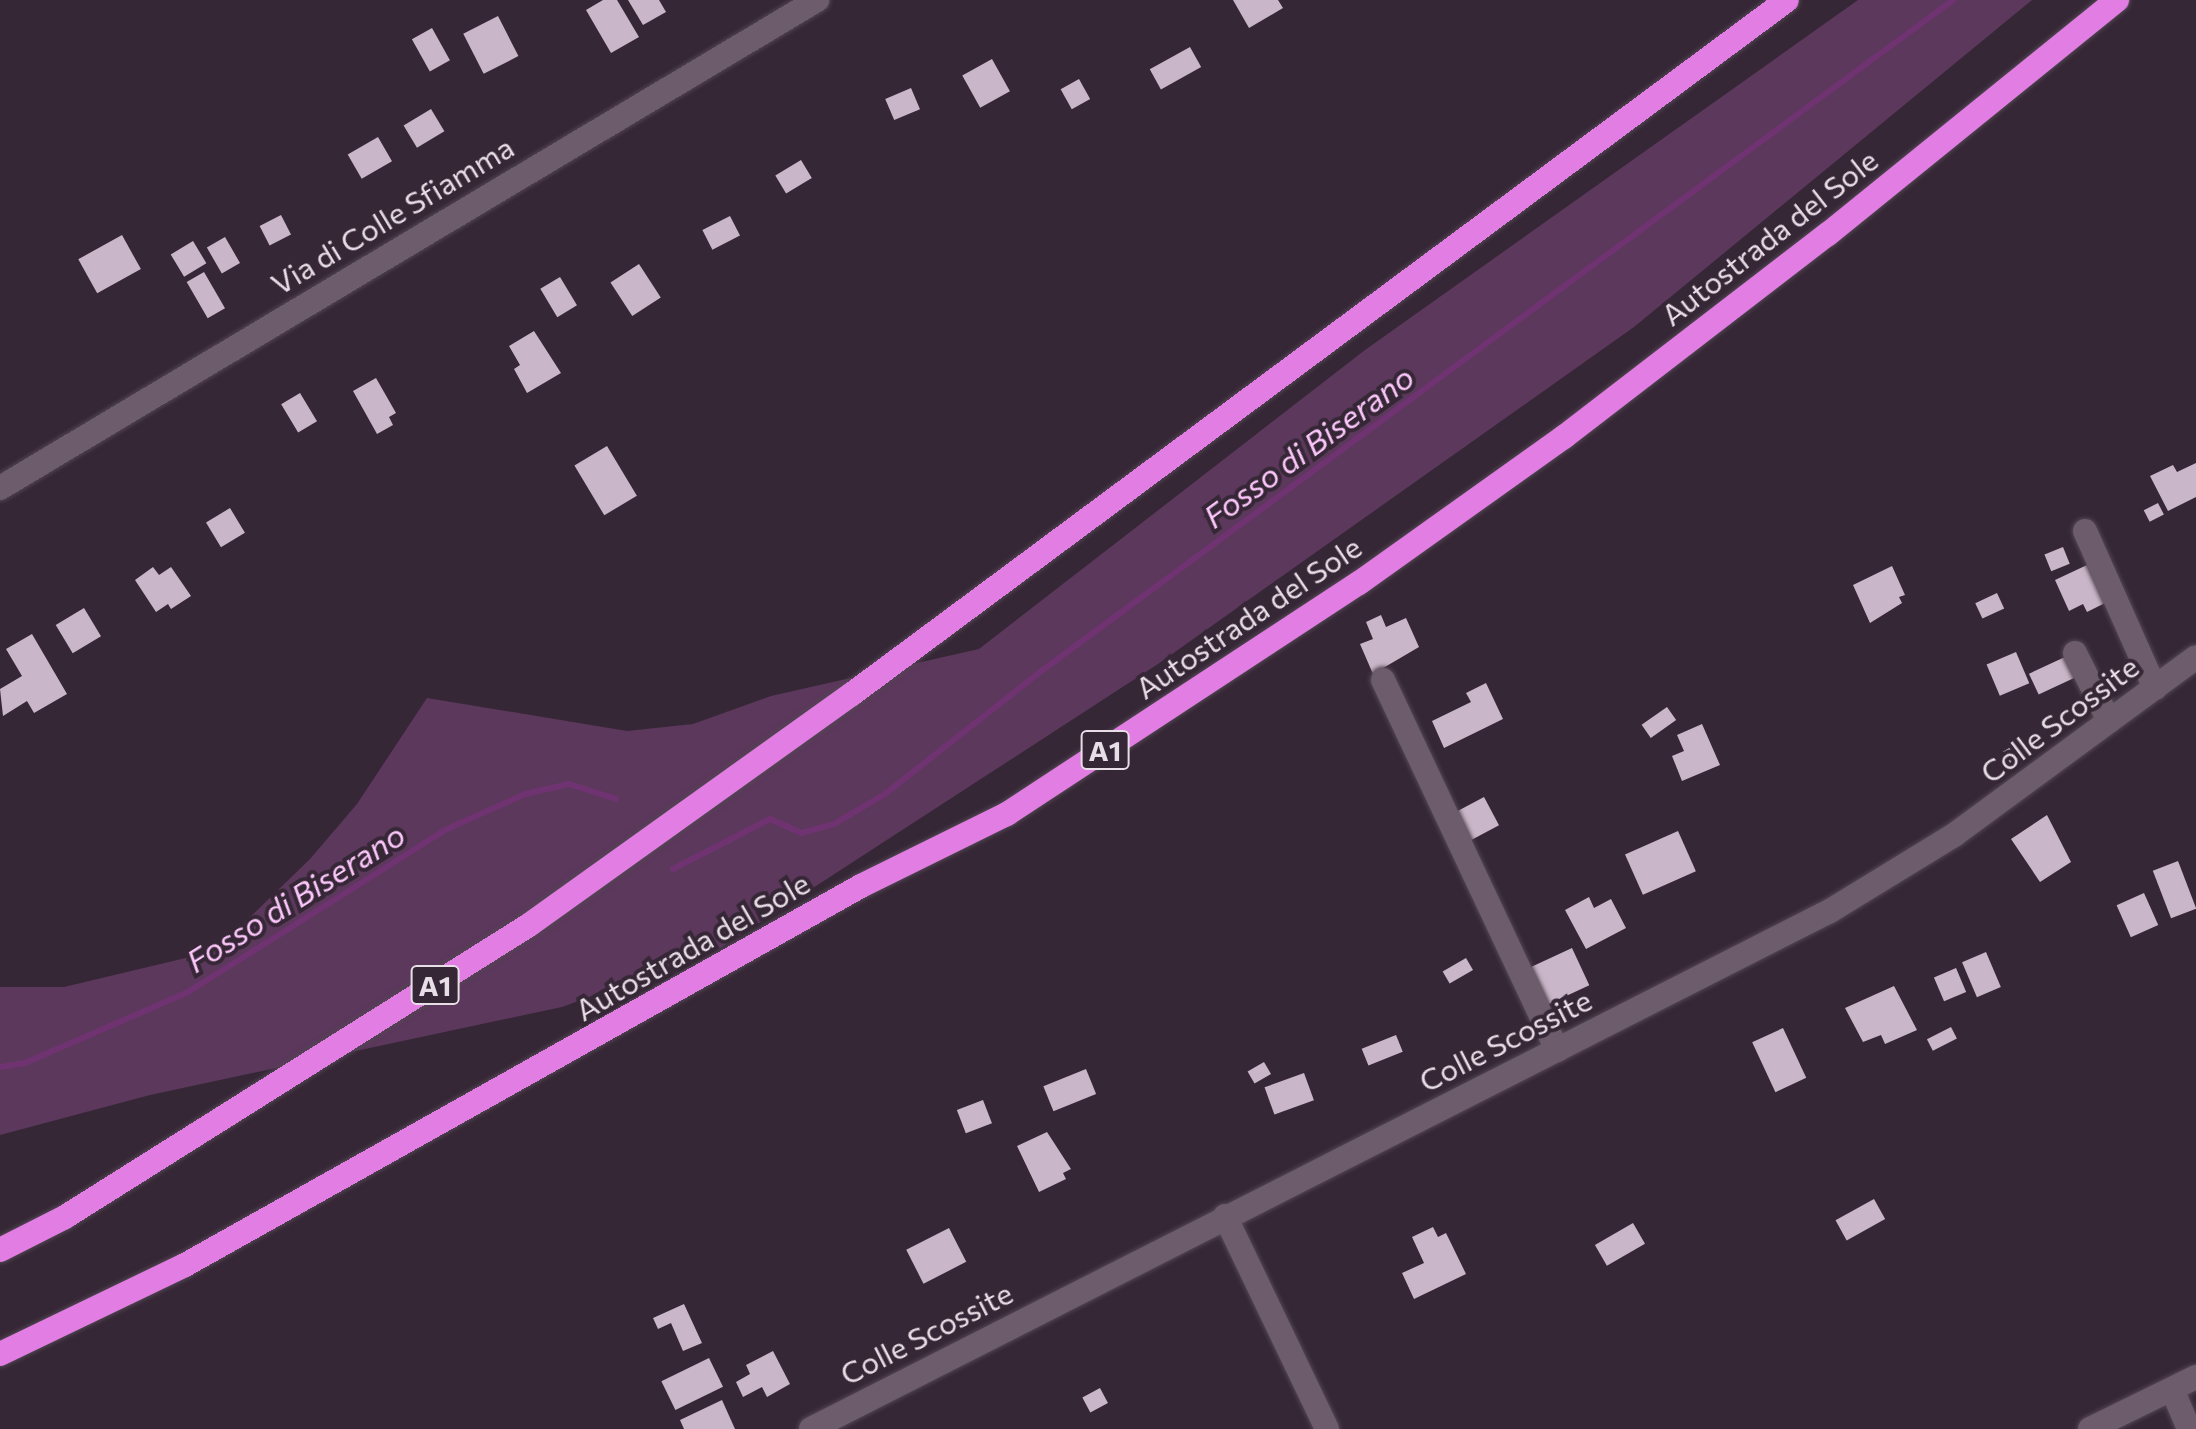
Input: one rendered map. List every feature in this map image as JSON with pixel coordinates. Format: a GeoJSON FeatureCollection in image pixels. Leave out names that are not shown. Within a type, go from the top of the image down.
{"type":"FeatureCollection","features":[{"type":"Feature","properties":{"kind":"highway","name":"A1"},"geometry":{"type":"LineString","coordinates":[[0,1250],[65,1217],[529,925],[852,694],[1787,0]]}},
{"type":"Feature","properties":{"kind":"highway","name":"Autostrada del Sole"},"geometry":{"type":"LineString","coordinates":[[0,1354],[185,1265],[861,886],[1007,814],[1359,583],[1564,437],[1828,234],[2117,0]]}},
{"type":"Feature","properties":{"kind":"street","name":"Via di Colle Sfiamma"},"geometry":{"type":"LineString","coordinates":[[0,488],[817,0]]}},
{"type":"Feature","properties":{"kind":"street"},"geometry":{"type":"LineString","coordinates":[[2085,531],[2155,688]]}},
{"type":"Feature","properties":{"kind":"street"},"geometry":{"type":"LineString","coordinates":[[2075,653],[2109,721]]}},
{"type":"Feature","properties":{"kind":"street","name":"Colle Scossite"},"geometry":{"type":"LineString","coordinates":[[811,1429],[1883,881],[2196,657]]}},
{"type":"Feature","properties":{"kind":"street"},"geometry":{"type":"LineString","coordinates":[[1383,680],[1557,1050]]}},
{"type":"Feature","properties":{"kind":"street"},"geometry":{"type":"LineString","coordinates":[[1225,1216],[1327,1429]]}},
{"type":"Feature","properties":{"kind":"street"},"geometry":{"type":"LineString","coordinates":[[2090,1429],[2196,1377]]}},
{"type":"Feature","properties":{"kind":"street"},"geometry":{"type":"LineString","coordinates":[[2172,1389],[2189,1429]]}},
{"type":"Feature","properties":{"kind":"shaded area"},"geometry":{"type":"Polygon","coordinates":[[[1858,0],[2032,0],[1634,327],[1158,664],[719,949],[562,1007],[150,1095],[0,1135],[0,987],[64,987],[215,951],[310,859],[357,804],[427,698],[627,731],[693,724],[771,696],[979,649],[1365,350],[1858,0]]]}},
{"type":"Feature","properties":{"kind":"building"},"geometry":{"type":"Polygon","coordinates":[[[603,0],[617,0],[639,37],[611,53],[586,10],[603,0]]]}},
{"type":"Feature","properties":{"kind":"building"},"geometry":{"type":"Polygon","coordinates":[[[628,0],[659,0],[666,12],[643,25],[628,0]]]}},
{"type":"Feature","properties":{"kind":"building"},"geometry":{"type":"Polygon","coordinates":[[[1233,0],[1278,0],[1283,8],[1249,28],[1233,0]]]}},
{"type":"Feature","properties":{"kind":"building"},"geometry":{"type":"Polygon","coordinates":[[[498,16],[518,56],[484,74],[463,34],[498,16]]]}},
{"type":"Feature","properties":{"kind":"building"},"geometry":{"type":"Polygon","coordinates":[[[432,28],[450,60],[430,72],[412,39],[432,28]]]}},
{"type":"Feature","properties":{"kind":"building"},"geometry":{"type":"Polygon","coordinates":[[[1190,47],[1201,67],[1161,89],[1150,69],[1190,47]]]}},
{"type":"Feature","properties":{"kind":"building"},"geometry":{"type":"Polygon","coordinates":[[[992,59],[1010,91],[980,108],[962,75],[992,59]]]}},
{"type":"Feature","properties":{"kind":"building"},"geometry":{"type":"Polygon","coordinates":[[[1079,79],[1090,99],[1072,109],[1061,89],[1079,79]]]}},
{"type":"Feature","properties":{"kind":"building"},"geometry":{"type":"Polygon","coordinates":[[[911,88],[920,109],[894,120],[885,99],[911,88]]]}},
{"type":"Feature","properties":{"kind":"building"},"geometry":{"type":"Polygon","coordinates":[[[431,109],[444,131],[417,148],[404,125],[431,109]]]}},
{"type":"Feature","properties":{"kind":"building"},"geometry":{"type":"Polygon","coordinates":[[[378,137],[392,161],[362,179],[348,154],[378,137]]]}},
{"type":"Feature","properties":{"kind":"building"},"geometry":{"type":"Polygon","coordinates":[[[801,160],[812,178],[786,193],[775,175],[801,160]]]}},
{"type":"Feature","properties":{"kind":"building"},"geometry":{"type":"Polygon","coordinates":[[[281,215],[291,235],[270,245],[260,226],[281,215]]]}},
{"type":"Feature","properties":{"kind":"building"},"geometry":{"type":"Polygon","coordinates":[[[730,216],[740,236],[712,250],[702,230],[730,216]]]}},
{"type":"Feature","properties":{"kind":"building"},"geometry":{"type":"Polygon","coordinates":[[[122,235],[141,269],[97,293],[78,259],[122,235]]]}},
{"type":"Feature","properties":{"kind":"building"},"geometry":{"type":"Polygon","coordinates":[[[225,237],[240,263],[222,273],[207,248],[225,237]]]}},
{"type":"Feature","properties":{"kind":"building"},"geometry":{"type":"Polygon","coordinates":[[[193,241],[206,263],[184,277],[171,254],[193,241]]]}},
{"type":"Feature","properties":{"kind":"building"},"geometry":{"type":"Polygon","coordinates":[[[639,264],[661,298],[632,316],[610,283],[639,264]]]}},
{"type":"Feature","properties":{"kind":"building"},"geometry":{"type":"Polygon","coordinates":[[[204,272],[225,308],[208,318],[187,282],[204,272]]]}},
{"type":"Feature","properties":{"kind":"building"},"geometry":{"type":"Polygon","coordinates":[[[560,277],[577,305],[557,317],[540,289],[560,277]]]}},
{"type":"Feature","properties":{"kind":"building"},"geometry":{"type":"Polygon","coordinates":[[[534,331],[561,373],[527,393],[514,369],[520,365],[509,346],[534,331]]]}},
{"type":"Feature","properties":{"kind":"building"},"geometry":{"type":"Polygon","coordinates":[[[376,378],[396,413],[389,417],[393,425],[377,434],[353,391],[376,378]]]}},
{"type":"Feature","properties":{"kind":"building"},"geometry":{"type":"Polygon","coordinates":[[[300,393],[317,421],[298,433],[281,404],[300,393]]]}},
{"type":"Feature","properties":{"kind":"building"},"geometry":{"type":"Polygon","coordinates":[[[607,446],[637,496],[604,515],[574,466],[607,446]]]}},
{"type":"Feature","properties":{"kind":"building"},"geometry":{"type":"Polygon","coordinates":[[[2196,463],[2196,497],[2168,511],[2150,476],[2173,465],[2177,472],[2196,463]]]}},
{"type":"Feature","properties":{"kind":"building"},"geometry":{"type":"Polygon","coordinates":[[[2158,503],[2164,515],[2150,522],[2144,510],[2158,503]]]}},
{"type":"Feature","properties":{"kind":"building"},"geometry":{"type":"Polygon","coordinates":[[[230,508],[245,533],[221,547],[206,522],[230,508]]]}},
{"type":"Feature","properties":{"kind":"building"},"geometry":{"type":"Polygon","coordinates":[[[2063,547],[2070,564],[2051,571],[2044,554],[2063,547]]]}},
{"type":"Feature","properties":{"kind":"building"},"geometry":{"type":"Polygon","coordinates":[[[2087,565],[2105,603],[2087,612],[2083,604],[2069,611],[2055,580],[2087,565]]]}},
{"type":"Feature","properties":{"kind":"building"},"geometry":{"type":"Polygon","coordinates":[[[1892,566],[1905,595],[1899,597],[1902,603],[1870,623],[1853,585],[1892,566]]]}},
{"type":"Feature","properties":{"kind":"building"},"geometry":{"type":"Polygon","coordinates":[[[153,567],[159,575],[171,567],[191,596],[171,609],[168,604],[156,612],[135,580],[153,567]]]}},
{"type":"Feature","properties":{"kind":"building"},"geometry":{"type":"Polygon","coordinates":[[[1997,593],[2004,608],[1982,619],[1975,603],[1997,593]]]}},
{"type":"Feature","properties":{"kind":"building"},"geometry":{"type":"Polygon","coordinates":[[[84,608],[101,636],[73,653],[56,625],[84,608]]]}},
{"type":"Feature","properties":{"kind":"building"},"geometry":{"type":"Polygon","coordinates":[[[1381,615],[1386,627],[1406,618],[1419,647],[1373,674],[1360,644],[1373,639],[1366,622],[1381,615]]]}},
{"type":"Feature","properties":{"kind":"building"},"geometry":{"type":"Polygon","coordinates":[[[32,634],[67,694],[34,713],[27,701],[3,716],[0,689],[22,676],[6,649],[32,634]]]}},
{"type":"Feature","properties":{"kind":"building"},"geometry":{"type":"Polygon","coordinates":[[[2016,652],[2029,683],[2000,696],[1987,665],[2016,652]]]}},
{"type":"Feature","properties":{"kind":"building"},"geometry":{"type":"Polygon","coordinates":[[[2067,656],[2077,677],[2039,695],[2029,674],[2067,656]]]}},
{"type":"Feature","properties":{"kind":"building"},"geometry":{"type":"Polygon","coordinates":[[[1486,683],[1503,719],[1444,748],[1432,721],[1471,702],[1466,693],[1486,683]]]}},
{"type":"Feature","properties":{"kind":"building"},"geometry":{"type":"Polygon","coordinates":[[[1667,707],[1676,720],[1651,738],[1642,725],[1667,707]]]}},
{"type":"Feature","properties":{"kind":"building"},"geometry":{"type":"Polygon","coordinates":[[[1702,724],[1720,765],[1682,781],[1672,756],[1684,751],[1677,735],[1702,724]]]}},
{"type":"Feature","properties":{"kind":"building"},"geometry":{"type":"Polygon","coordinates":[[[2023,740],[2033,757],[2013,769],[2003,752],[2023,740]]]}},
{"type":"Feature","properties":{"kind":"building"},"geometry":{"type":"Polygon","coordinates":[[[1484,797],[1499,825],[1470,841],[1455,812],[1484,797]]]}},
{"type":"Feature","properties":{"kind":"building"},"geometry":{"type":"Polygon","coordinates":[[[2047,815],[2071,862],[2040,882],[2011,839],[2047,815]]]}},
{"type":"Feature","properties":{"kind":"building"},"geometry":{"type":"Polygon","coordinates":[[[1678,831],[1696,871],[1643,895],[1625,855],[1678,831]]]}},
{"type":"Feature","properties":{"kind":"building"},"geometry":{"type":"Polygon","coordinates":[[[2178,861],[2196,909],[2171,918],[2153,871],[2178,861]]]}},
{"type":"Feature","properties":{"kind":"building"},"geometry":{"type":"Polygon","coordinates":[[[2144,893],[2158,925],[2131,937],[2117,905],[2144,893]]]}},
{"type":"Feature","properties":{"kind":"building"},"geometry":{"type":"Polygon","coordinates":[[[1589,897],[1594,908],[1611,899],[1626,928],[1586,949],[1565,910],[1589,897]]]}},
{"type":"Feature","properties":{"kind":"building"},"geometry":{"type":"Polygon","coordinates":[[[1572,948],[1589,985],[1547,1005],[1529,968],[1572,948]]]}},
{"type":"Feature","properties":{"kind":"building"},"geometry":{"type":"Polygon","coordinates":[[[1986,952],[2001,987],[1977,997],[1962,962],[1986,952]]]}},
{"type":"Feature","properties":{"kind":"building"},"geometry":{"type":"Polygon","coordinates":[[[1466,958],[1473,970],[1450,984],[1443,972],[1466,958]]]}},
{"type":"Feature","properties":{"kind":"building"},"geometry":{"type":"Polygon","coordinates":[[[1956,968],[1966,992],[1944,1001],[1934,977],[1956,968]]]}},
{"type":"Feature","properties":{"kind":"building"},"geometry":{"type":"Polygon","coordinates":[[[1894,986],[1917,1030],[1885,1044],[1881,1035],[1863,1042],[1845,1008],[1894,986]]]}},
{"type":"Feature","properties":{"kind":"building"},"geometry":{"type":"Polygon","coordinates":[[[1951,1027],[1957,1039],[1933,1051],[1927,1039],[1951,1027]]]}},
{"type":"Feature","properties":{"kind":"building"},"geometry":{"type":"Polygon","coordinates":[[[1783,1028],[1806,1078],[1775,1092],[1752,1042],[1783,1028]]]}},
{"type":"Feature","properties":{"kind":"building"},"geometry":{"type":"Polygon","coordinates":[[[1396,1035],[1403,1052],[1368,1066],[1362,1049],[1396,1035]]]}},
{"type":"Feature","properties":{"kind":"building"},"geometry":{"type":"Polygon","coordinates":[[[1264,1062],[1271,1074],[1255,1084],[1248,1072],[1264,1062]]]}},
{"type":"Feature","properties":{"kind":"building"},"geometry":{"type":"Polygon","coordinates":[[[1086,1069],[1096,1094],[1053,1111],[1043,1086],[1086,1069]]]}},
{"type":"Feature","properties":{"kind":"building"},"geometry":{"type":"Polygon","coordinates":[[[1304,1073],[1314,1100],[1274,1115],[1265,1087],[1304,1073]]]}},
{"type":"Feature","properties":{"kind":"building"},"geometry":{"type":"Polygon","coordinates":[[[983,1100],[992,1123],[966,1133],[957,1110],[983,1100]]]}},
{"type":"Feature","properties":{"kind":"building"},"geometry":{"type":"Polygon","coordinates":[[[1047,1132],[1071,1169],[1063,1173],[1066,1179],[1039,1192],[1017,1146],[1047,1132]]]}},
{"type":"Feature","properties":{"kind":"building"},"geometry":{"type":"Polygon","coordinates":[[[1874,1199],[1885,1219],[1847,1240],[1836,1220],[1874,1199]]]}},
{"type":"Feature","properties":{"kind":"building"},"geometry":{"type":"Polygon","coordinates":[[[1633,1223],[1645,1244],[1607,1266],[1595,1245],[1633,1223]]]}},
{"type":"Feature","properties":{"kind":"building"},"geometry":{"type":"Polygon","coordinates":[[[1433,1227],[1438,1237],[1446,1233],[1466,1274],[1414,1299],[1402,1273],[1424,1263],[1412,1237],[1433,1227]]]}},
{"type":"Feature","properties":{"kind":"building"},"geometry":{"type":"Polygon","coordinates":[[[949,1228],[966,1262],[923,1284],[906,1250],[949,1228]]]}},
{"type":"Feature","properties":{"kind":"building"},"geometry":{"type":"Polygon","coordinates":[[[684,1304],[702,1343],[683,1351],[671,1323],[658,1329],[653,1318],[684,1304]]]}},
{"type":"Feature","properties":{"kind":"building"},"geometry":{"type":"Polygon","coordinates":[[[773,1351],[790,1384],[767,1397],[762,1387],[743,1397],[736,1382],[750,1374],[746,1365],[773,1351]]]}},
{"type":"Feature","properties":{"kind":"building"},"geometry":{"type":"Polygon","coordinates":[[[709,1358],[723,1387],[675,1410],[661,1381],[709,1358]]]}},
{"type":"Feature","properties":{"kind":"building"},"geometry":{"type":"Polygon","coordinates":[[[1100,1388],[1108,1403],[1090,1412],[1082,1397],[1100,1388]]]}},
{"type":"Feature","properties":{"kind":"building"},"geometry":{"type":"Polygon","coordinates":[[[722,1400],[735,1429],[684,1429],[680,1420],[722,1400]]]}},
{"type":"Feature","properties":{"kind":"waterway","name":"Fosso di Biserano"},"geometry":{"type":"LineString","coordinates":[[673,869],[770,819],[801,833],[834,824],[885,794],[1040,672],[1953,0]]}},
{"type":"Feature","properties":{"kind":"waterway","name":"Fosso di Biserano"},"geometry":{"type":"LineString","coordinates":[[0,1067],[25,1063],[188,992],[445,830],[525,794],[569,784],[616,799]]}}]}
